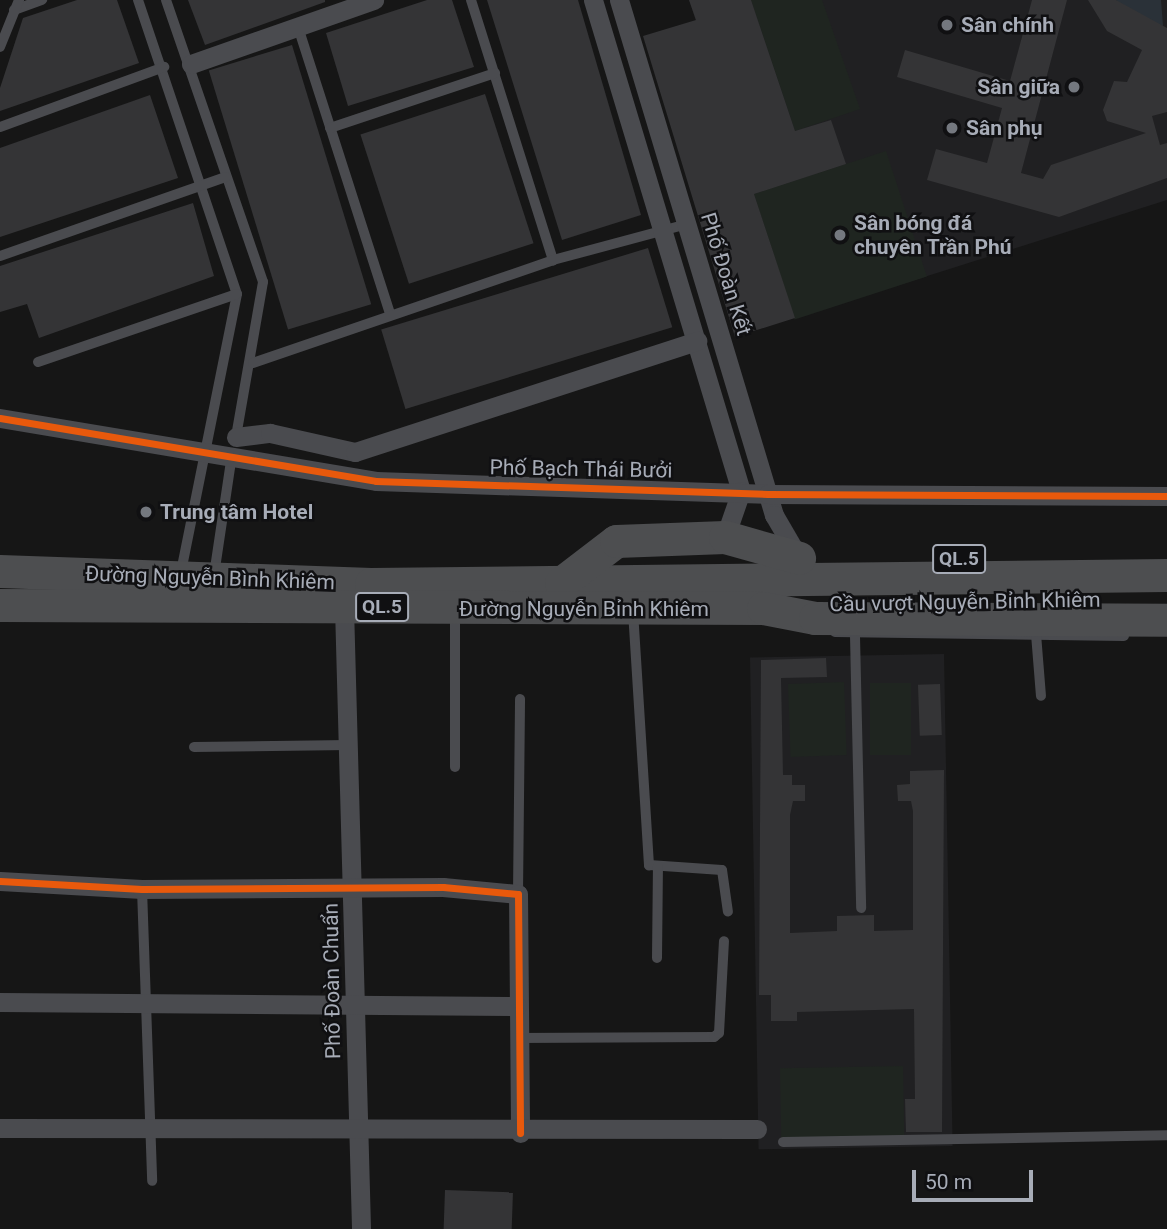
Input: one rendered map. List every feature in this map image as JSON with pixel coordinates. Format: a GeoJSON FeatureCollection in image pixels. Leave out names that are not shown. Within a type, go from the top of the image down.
{"type":"FeatureCollection","features":[{"type":"Feature","properties":{"kind":"highway"},"geometry":{"type":"LineString","coordinates":[[561,583],[616,541],[725,537],[799,558]]}},
{"type":"Feature","properties":{"kind":"highway","name":"Đường Nguyễn Bỉnh Khiêm"},"geometry":{"type":"LineString","coordinates":[[760,594],[799,558],[1167,557]]}},
{"type":"Feature","properties":{"kind":"highway","name":"Đường Nguyễn Bình Khiêm"},"geometry":{"type":"LineString","coordinates":[[0,571],[214,576],[371,584],[561,583],[760,594]]}},
{"type":"Feature","properties":{"kind":"highway","name":"Cầu vượt Nguyễn Bỉnh Khiêm"},"geometry":{"type":"LineString","coordinates":[[760,594],[1167,575]]}},
{"type":"Feature","properties":{"kind":"highway","name":"Đường Nguyễn Bỉnh Khiêm"},"geometry":{"type":"LineString","coordinates":[[0,605],[633,610],[760,594],[815,618],[1036,629],[1159,631]]}},
{"type":"Feature","properties":{"kind":"highway","name":"Cầu vượt Nguyễn Bỉnh Khiêm"},"geometry":{"type":"LineString","coordinates":[[760,594],[1167,598]]}},
{"type":"Feature","properties":{"kind":"street"},"geometry":{"type":"LineString","coordinates":[[191,64],[374,0]]}},
{"type":"Feature","properties":{"kind":"street"},"geometry":{"type":"LineString","coordinates":[[593,0],[741,491],[725,537]]}},
{"type":"Feature","properties":{"kind":"street","name":"Phố Đoàn Kết"},"geometry":{"type":"LineString","coordinates":[[619,0],[768,494],[799,558]]}},
{"type":"Feature","properties":{"kind":"street"},"geometry":{"type":"LineString","coordinates":[[236,437],[270,433],[355,452],[697,341]]}},
{"type":"Feature","properties":{"kind":"street","name":"Phố Bạch Thái Bưởi"},"geometry":{"type":"LineString","coordinates":[[0,418],[202,455],[376,481],[741,491],[768,494],[1167,496]]}},
{"type":"Feature","properties":{"kind":"street","name":"Phố Đoàn Chuẩn"},"geometry":{"type":"LineString","coordinates":[[344,607],[361,1229]]}},
{"type":"Feature","properties":{"kind":"street"},"geometry":{"type":"LineString","coordinates":[[0,881],[142,889],[352,886],[518,894],[517,1038],[520,1133]]}},
{"type":"Feature","properties":{"kind":"street"},"geometry":{"type":"LineString","coordinates":[[0,1002],[144,1006],[355,1003],[517,1006]]}},
{"type":"Feature","properties":{"kind":"street"},"geometry":{"type":"LineString","coordinates":[[0,1128],[520,1133],[757,1129]]}},
{"type":"Feature","properties":{"kind":"lane"},"geometry":{"type":"LineString","coordinates":[[0,47],[17,5],[41,0]]}},
{"type":"Feature","properties":{"kind":"lane"},"geometry":{"type":"LineString","coordinates":[[138,0],[164,67],[237,294],[202,455],[180,575]]}},
{"type":"Feature","properties":{"kind":"lane"},"geometry":{"type":"LineString","coordinates":[[166,0],[191,64],[226,177],[263,282],[253,363],[230,459],[214,576]]}},
{"type":"Feature","properties":{"kind":"lane"},"geometry":{"type":"LineString","coordinates":[[471,0],[553,260]]}},
{"type":"Feature","properties":{"kind":"lane"},"geometry":{"type":"LineString","coordinates":[[298,27],[390,313]]}},
{"type":"Feature","properties":{"kind":"lane"},"geometry":{"type":"LineString","coordinates":[[0,127],[164,67]]}},
{"type":"Feature","properties":{"kind":"lane"},"geometry":{"type":"LineString","coordinates":[[330,128],[495,74]]}},
{"type":"Feature","properties":{"kind":"lane"},"geometry":{"type":"LineString","coordinates":[[0,256],[226,177]]}},
{"type":"Feature","properties":{"kind":"lane"},"geometry":{"type":"LineString","coordinates":[[253,363],[390,313],[553,260],[687,224]]}},
{"type":"Feature","properties":{"kind":"lane"},"geometry":{"type":"LineString","coordinates":[[37,362],[237,294]]}},
{"type":"Feature","properties":{"kind":"lane"},"geometry":{"type":"LineString","coordinates":[[455,608],[455,767]]}},
{"type":"Feature","properties":{"kind":"lane"},"geometry":{"type":"LineString","coordinates":[[633,610],[649,866],[722,870],[728,912]]}},
{"type":"Feature","properties":{"kind":"lane"},"geometry":{"type":"LineString","coordinates":[[815,618],[831,632],[855,636],[1036,629],[1041,696]]}},
{"type":"Feature","properties":{"kind":"lane"},"geometry":{"type":"LineString","coordinates":[[855,636],[861,908]]}},
{"type":"Feature","properties":{"kind":"lane"},"geometry":{"type":"LineString","coordinates":[[518,894],[520,699]]}},
{"type":"Feature","properties":{"kind":"lane"},"geometry":{"type":"LineString","coordinates":[[194,747],[349,745]]}},
{"type":"Feature","properties":{"kind":"lane"},"geometry":{"type":"LineString","coordinates":[[657,958],[658,866]]}},
{"type":"Feature","properties":{"kind":"lane"},"geometry":{"type":"LineString","coordinates":[[142,889],[146,1131],[152,1181]]}},
{"type":"Feature","properties":{"kind":"lane"},"geometry":{"type":"LineString","coordinates":[[517,1038],[714,1038],[724,941]]}},
{"type":"Feature","properties":{"kind":"lane"},"geometry":{"type":"LineString","coordinates":[[783,1142],[1167,1135]]}},
{"type":"Feature","properties":{"kind":"shaded area"},"geometry":{"type":"Polygon","coordinates":[[[689,0],[1167,0],[1167,200],[795,318],[689,0]]]}},
{"type":"Feature","properties":{"kind":"shaded area"},"geometry":{"type":"Polygon","coordinates":[[[751,0],[822,0],[860,109],[795,131],[751,0]]]}},
{"type":"Feature","properties":{"kind":"shaded area"},"geometry":{"type":"Polygon","coordinates":[[[1116,0],[1161,0],[1163,26],[1131,13],[1116,0]]]}},
{"type":"Feature","properties":{"kind":"shaded area","name":"Sân bóng đá chuyên Trần Phú"},"geometry":{"type":"Polygon","coordinates":[[[886,151],[927,277],[795,319],[754,194],[886,151]]]}},
{"type":"Feature","properties":{"kind":"shaded area"},"geometry":{"type":"Polygon","coordinates":[[[944,654],[953,1146],[759,1149],[750,657],[944,654]]]}},
{"type":"Feature","properties":{"kind":"shaded area"},"geometry":{"type":"Polygon","coordinates":[[[844,682],[847,755],[791,757],[788,684],[844,682]]]}},
{"type":"Feature","properties":{"kind":"shaded area"},"geometry":{"type":"Polygon","coordinates":[[[870,683],[911,683],[911,755],[870,755],[870,683]]]}},
{"type":"Feature","properties":{"kind":"shaded area"},"geometry":{"type":"Polygon","coordinates":[[[903,1066],[904,1136],[781,1138],[780,1068],[903,1066]]]}},
{"type":"Feature","properties":{"kind":"building"},"geometry":{"type":"Polygon","coordinates":[[[77,0],[117,0],[139,63],[0,111],[0,88],[23,18],[77,0]]]}},
{"type":"Feature","properties":{"kind":"building"},"geometry":{"type":"Polygon","coordinates":[[[188,0],[325,0],[325,2],[205,45],[188,0]]]}},
{"type":"Feature","properties":{"kind":"building"},"geometry":{"type":"Polygon","coordinates":[[[427,0],[452,0],[474,67],[348,106],[326,33],[427,0]]]}},
{"type":"Feature","properties":{"kind":"building"},"geometry":{"type":"Polygon","coordinates":[[[487,0],[578,0],[641,215],[562,240],[487,0]]]}},
{"type":"Feature","properties":{"kind":"building"},"geometry":{"type":"Polygon","coordinates":[[[689,0],[751,0],[795,131],[831,120],[846,164],[754,194],[795,318],[735,337],[643,36],[696,20],[689,0]]]}},
{"type":"Feature","properties":{"kind":"building"},"geometry":{"type":"Polygon","coordinates":[[[1032,0],[1067,0],[1021,173],[1043,179],[1051,165],[1146,133],[1107,121],[1103,110],[1114,81],[1127,82],[1142,50],[1107,31],[1088,0],[1116,0],[1167,28],[1167,112],[1152,116],[1160,145],[1167,143],[1167,178],[1059,217],[927,180],[936,149],[987,163],[1002,108],[897,77],[905,50],[1010,81],[1032,0]]]}},
{"type":"Feature","properties":{"kind":"building"},"geometry":{"type":"Polygon","coordinates":[[[292,45],[371,304],[288,330],[209,70],[292,45]]]}},
{"type":"Feature","properties":{"kind":"building"},"geometry":{"type":"Polygon","coordinates":[[[485,94],[534,243],[409,284],[360,134],[485,94]]]}},
{"type":"Feature","properties":{"kind":"building"},"geometry":{"type":"Polygon","coordinates":[[[150,95],[178,178],[0,237],[0,148],[150,95]]]}},
{"type":"Feature","properties":{"kind":"building"},"geometry":{"type":"Polygon","coordinates":[[[193,203],[214,276],[39,338],[27,304],[0,312],[0,266],[193,203]]]}},
{"type":"Feature","properties":{"kind":"building"},"geometry":{"type":"Polygon","coordinates":[[[648,248],[672,327],[405,409],[381,330],[648,248]]]}},
{"type":"Feature","properties":{"kind":"building"},"geometry":{"type":"Polygon","coordinates":[[[826,658],[827,677],[781,678],[783,775],[792,775],[792,785],[805,785],[805,801],[793,801],[790,815],[790,933],[837,931],[837,916],[874,915],[874,931],[913,930],[913,811],[911,801],[898,801],[897,785],[910,784],[910,771],[944,770],[942,1132],[906,1132],[905,1099],[915,1099],[914,1009],[797,1012],[797,1021],[771,1021],[771,995],[759,995],[761,660],[826,658]]]}},
{"type":"Feature","properties":{"kind":"building"},"geometry":{"type":"Polygon","coordinates":[[[940,684],[942,735],[920,736],[918,685],[940,684]]]}},
{"type":"Feature","properties":{"kind":"building"},"geometry":{"type":"Polygon","coordinates":[[[445,1190],[513,1192],[512,1229],[444,1229],[445,1190]]]}},
{"type":"Feature","properties":{"kind":"cycle path"},"geometry":{"type":"LineString","coordinates":[[0,418],[376,481],[768,494],[1167,496]]}},
{"type":"Feature","properties":{"kind":"cycle path"},"geometry":{"type":"LineString","coordinates":[[0,881],[142,889],[443,887],[518,894],[520,1133]]}},
{"type":"Feature","properties":{"kind":"place","name":"Sân chính"},"geometry":{"type":"Point","coordinates":[947,25]}},
{"type":"Feature","properties":{"kind":"place","name":"Sân giữa"},"geometry":{"type":"Point","coordinates":[1074,87]}},
{"type":"Feature","properties":{"kind":"place","name":"Sân phụ"},"geometry":{"type":"Point","coordinates":[952,128]}},
{"type":"Feature","properties":{"kind":"place","name":"Sân bóng đá chuyên Trần Phú"},"geometry":{"type":"Point","coordinates":[840,235]}},
{"type":"Feature","properties":{"kind":"place","name":"Trung tâm Hotel"},"geometry":{"type":"Point","coordinates":[146,512]}}]}
